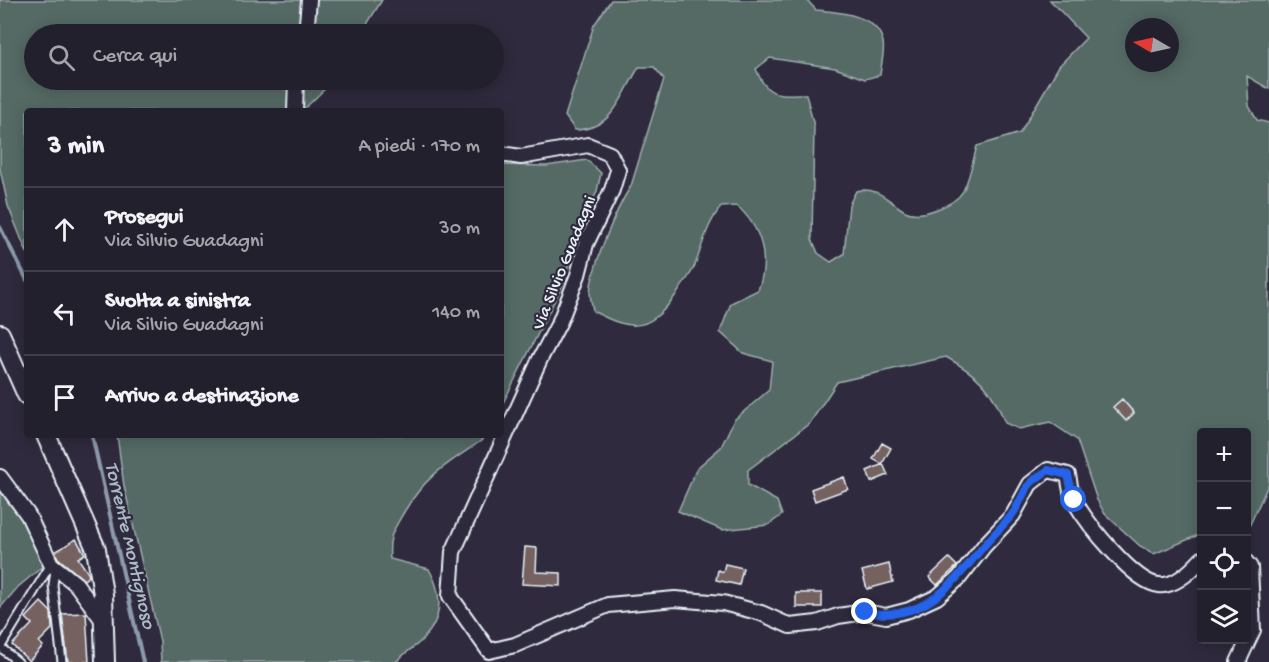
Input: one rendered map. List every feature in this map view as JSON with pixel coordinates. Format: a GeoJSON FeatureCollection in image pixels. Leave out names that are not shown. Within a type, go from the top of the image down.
{"type":"FeatureCollection","features":[{"type":"Feature","properties":{"kind":"street"},"geometry":{"type":"LineString","coordinates":[[307,24],[309,0]]}},
{"type":"Feature","properties":{"kind":"street"},"geometry":{"type":"LineString","coordinates":[[295,108],[296,90]]}},
{"type":"Feature","properties":{"kind":"street","name":"Via Silvio Guadagni"},"geometry":{"type":"LineString","coordinates":[[504,155],[521,158],[588,145],[610,154],[618,170],[612,190],[586,244],[578,275],[560,321],[540,359],[453,552],[450,596],[489,651],[515,645],[608,605],[675,599],[723,603],[761,613],[790,626],[817,623],[838,616],[865,612],[886,616],[909,610],[937,597],[959,578],[1013,514],[1030,484],[1048,470],[1068,475],[1074,500],[1125,564],[1144,579],[1159,586],[1172,583],[1197,564]]}},
{"type":"Feature","properties":{"kind":"street"},"geometry":{"type":"LineString","coordinates":[[0,334],[24,388]]}},
{"type":"Feature","properties":{"kind":"street"},"geometry":{"type":"LineString","coordinates":[[47,438],[96,549],[100,567],[105,662]]}},
{"type":"Feature","properties":{"kind":"street"},"geometry":{"type":"LineString","coordinates":[[0,477],[28,515],[53,567],[76,584],[104,622]]}},
{"type":"Feature","properties":{"kind":"street"},"geometry":{"type":"LineString","coordinates":[[1238,662],[1253,630],[1251,588]]}},
{"type":"Feature","properties":{"kind":"lane"},"geometry":{"type":"LineString","coordinates":[[18,662],[0,648],[53,567]]}},
{"type":"Feature","properties":{"kind":"lane"},"geometry":{"type":"LineString","coordinates":[[53,567],[62,662]]}},
{"type":"Feature","properties":{"kind":"green space"},"geometry":{"type":"Polygon","coordinates":[[[0,0],[382,0],[367,24],[24,24],[24,90],[324,90],[305,108],[24,108],[24,246],[8,206],[0,169],[0,0]]]}},
{"type":"Feature","properties":{"kind":"green space"},"geometry":{"type":"Polygon","coordinates":[[[611,0],[807,0],[816,10],[856,16],[865,20],[873,25],[883,42],[880,75],[865,79],[835,68],[770,58],[756,69],[769,90],[781,94],[806,94],[814,126],[812,239],[818,253],[831,262],[844,254],[849,205],[856,191],[877,192],[911,213],[937,209],[953,201],[963,191],[977,146],[1020,133],[1059,66],[1086,38],[1050,0],[1269,0],[1269,89],[1247,76],[1249,106],[1257,120],[1269,123],[1269,483],[1251,522],[1251,428],[1197,428],[1197,536],[1154,554],[1140,546],[1105,514],[1097,500],[1077,440],[1050,422],[1019,429],[1005,423],[995,400],[983,384],[967,370],[946,357],[837,382],[810,423],[748,470],[748,485],[777,501],[782,515],[768,525],[722,530],[678,511],[697,468],[721,447],[734,420],[769,390],[772,361],[743,353],[720,332],[731,303],[758,290],[762,278],[763,256],[758,234],[753,224],[737,206],[721,207],[709,227],[691,272],[659,314],[650,321],[631,325],[620,323],[593,311],[590,292],[600,252],[612,222],[631,186],[664,79],[654,67],[639,67],[615,109],[599,124],[575,130],[565,116],[594,25],[611,0]]]}},
{"type":"Feature","properties":{"kind":"green space"},"geometry":{"type":"Polygon","coordinates":[[[587,160],[601,173],[597,191],[574,245],[563,284],[504,401],[504,165],[546,166],[587,160]]]}},
{"type":"Feature","properties":{"kind":"green space"},"geometry":{"type":"Polygon","coordinates":[[[117,438],[483,438],[429,479],[412,499],[394,529],[390,559],[429,569],[437,587],[439,604],[435,622],[430,630],[421,641],[396,662],[161,662],[160,641],[124,486],[117,438]]]}},
{"type":"Feature","properties":{"kind":"green space"},"geometry":{"type":"Polygon","coordinates":[[[0,489],[26,525],[43,566],[18,587],[0,608],[0,489]]]}},
{"type":"Feature","properties":{"kind":"building"},"geometry":{"type":"Polygon","coordinates":[[[1122,399],[1134,413],[1126,421],[1113,407],[1122,399]]]}},
{"type":"Feature","properties":{"kind":"building"},"geometry":{"type":"Polygon","coordinates":[[[882,443],[891,448],[882,464],[873,459],[882,443]]]}},
{"type":"Feature","properties":{"kind":"building"},"geometry":{"type":"Polygon","coordinates":[[[883,464],[888,475],[871,482],[867,471],[883,464]]]}},
{"type":"Feature","properties":{"kind":"building"},"geometry":{"type":"Polygon","coordinates":[[[844,477],[848,489],[815,501],[811,489],[844,477]]]}},
{"type":"Feature","properties":{"kind":"building"},"geometry":{"type":"Polygon","coordinates":[[[76,539],[85,554],[78,558],[89,576],[84,580],[58,558],[55,552],[76,539]]]}},
{"type":"Feature","properties":{"kind":"building"},"geometry":{"type":"Polygon","coordinates":[[[525,547],[537,548],[536,572],[561,573],[561,586],[522,584],[525,547]]]}},
{"type":"Feature","properties":{"kind":"building"},"geometry":{"type":"Polygon","coordinates":[[[949,558],[957,566],[937,585],[929,577],[949,558]]]}},
{"type":"Feature","properties":{"kind":"building"},"geometry":{"type":"Polygon","coordinates":[[[725,564],[743,568],[739,585],[716,580],[718,570],[723,572],[725,564]]]}},
{"type":"Feature","properties":{"kind":"building"},"geometry":{"type":"Polygon","coordinates":[[[889,564],[893,582],[867,589],[862,571],[889,564]]]}},
{"type":"Feature","properties":{"kind":"building"},"geometry":{"type":"Polygon","coordinates":[[[796,593],[822,593],[822,607],[796,607],[796,593]]]}},
{"type":"Feature","properties":{"kind":"building"},"geometry":{"type":"Polygon","coordinates":[[[41,602],[51,612],[52,629],[39,642],[43,646],[29,661],[12,645],[32,624],[26,618],[41,602]]]}},
{"type":"Feature","properties":{"kind":"building"},"geometry":{"type":"Polygon","coordinates":[[[86,613],[89,662],[68,662],[62,614],[86,613]]]}},
{"type":"Feature","properties":{"kind":"waterway","name":"Torrente Montignoso"},"geometry":{"type":"LineString","coordinates":[[0,227],[24,274]]}},
{"type":"Feature","properties":{"kind":"waterway","name":"Torrente Montignoso"},"geometry":{"type":"LineString","coordinates":[[93,438],[143,662]]}},
{"type":"Feature","properties":{"kind":"route"},"geometry":{"type":"LineString","coordinates":[[865,612],[886,616],[909,610],[937,597],[959,578],[1013,514],[1030,484],[1048,470],[1068,475],[1074,500]]}}]}
